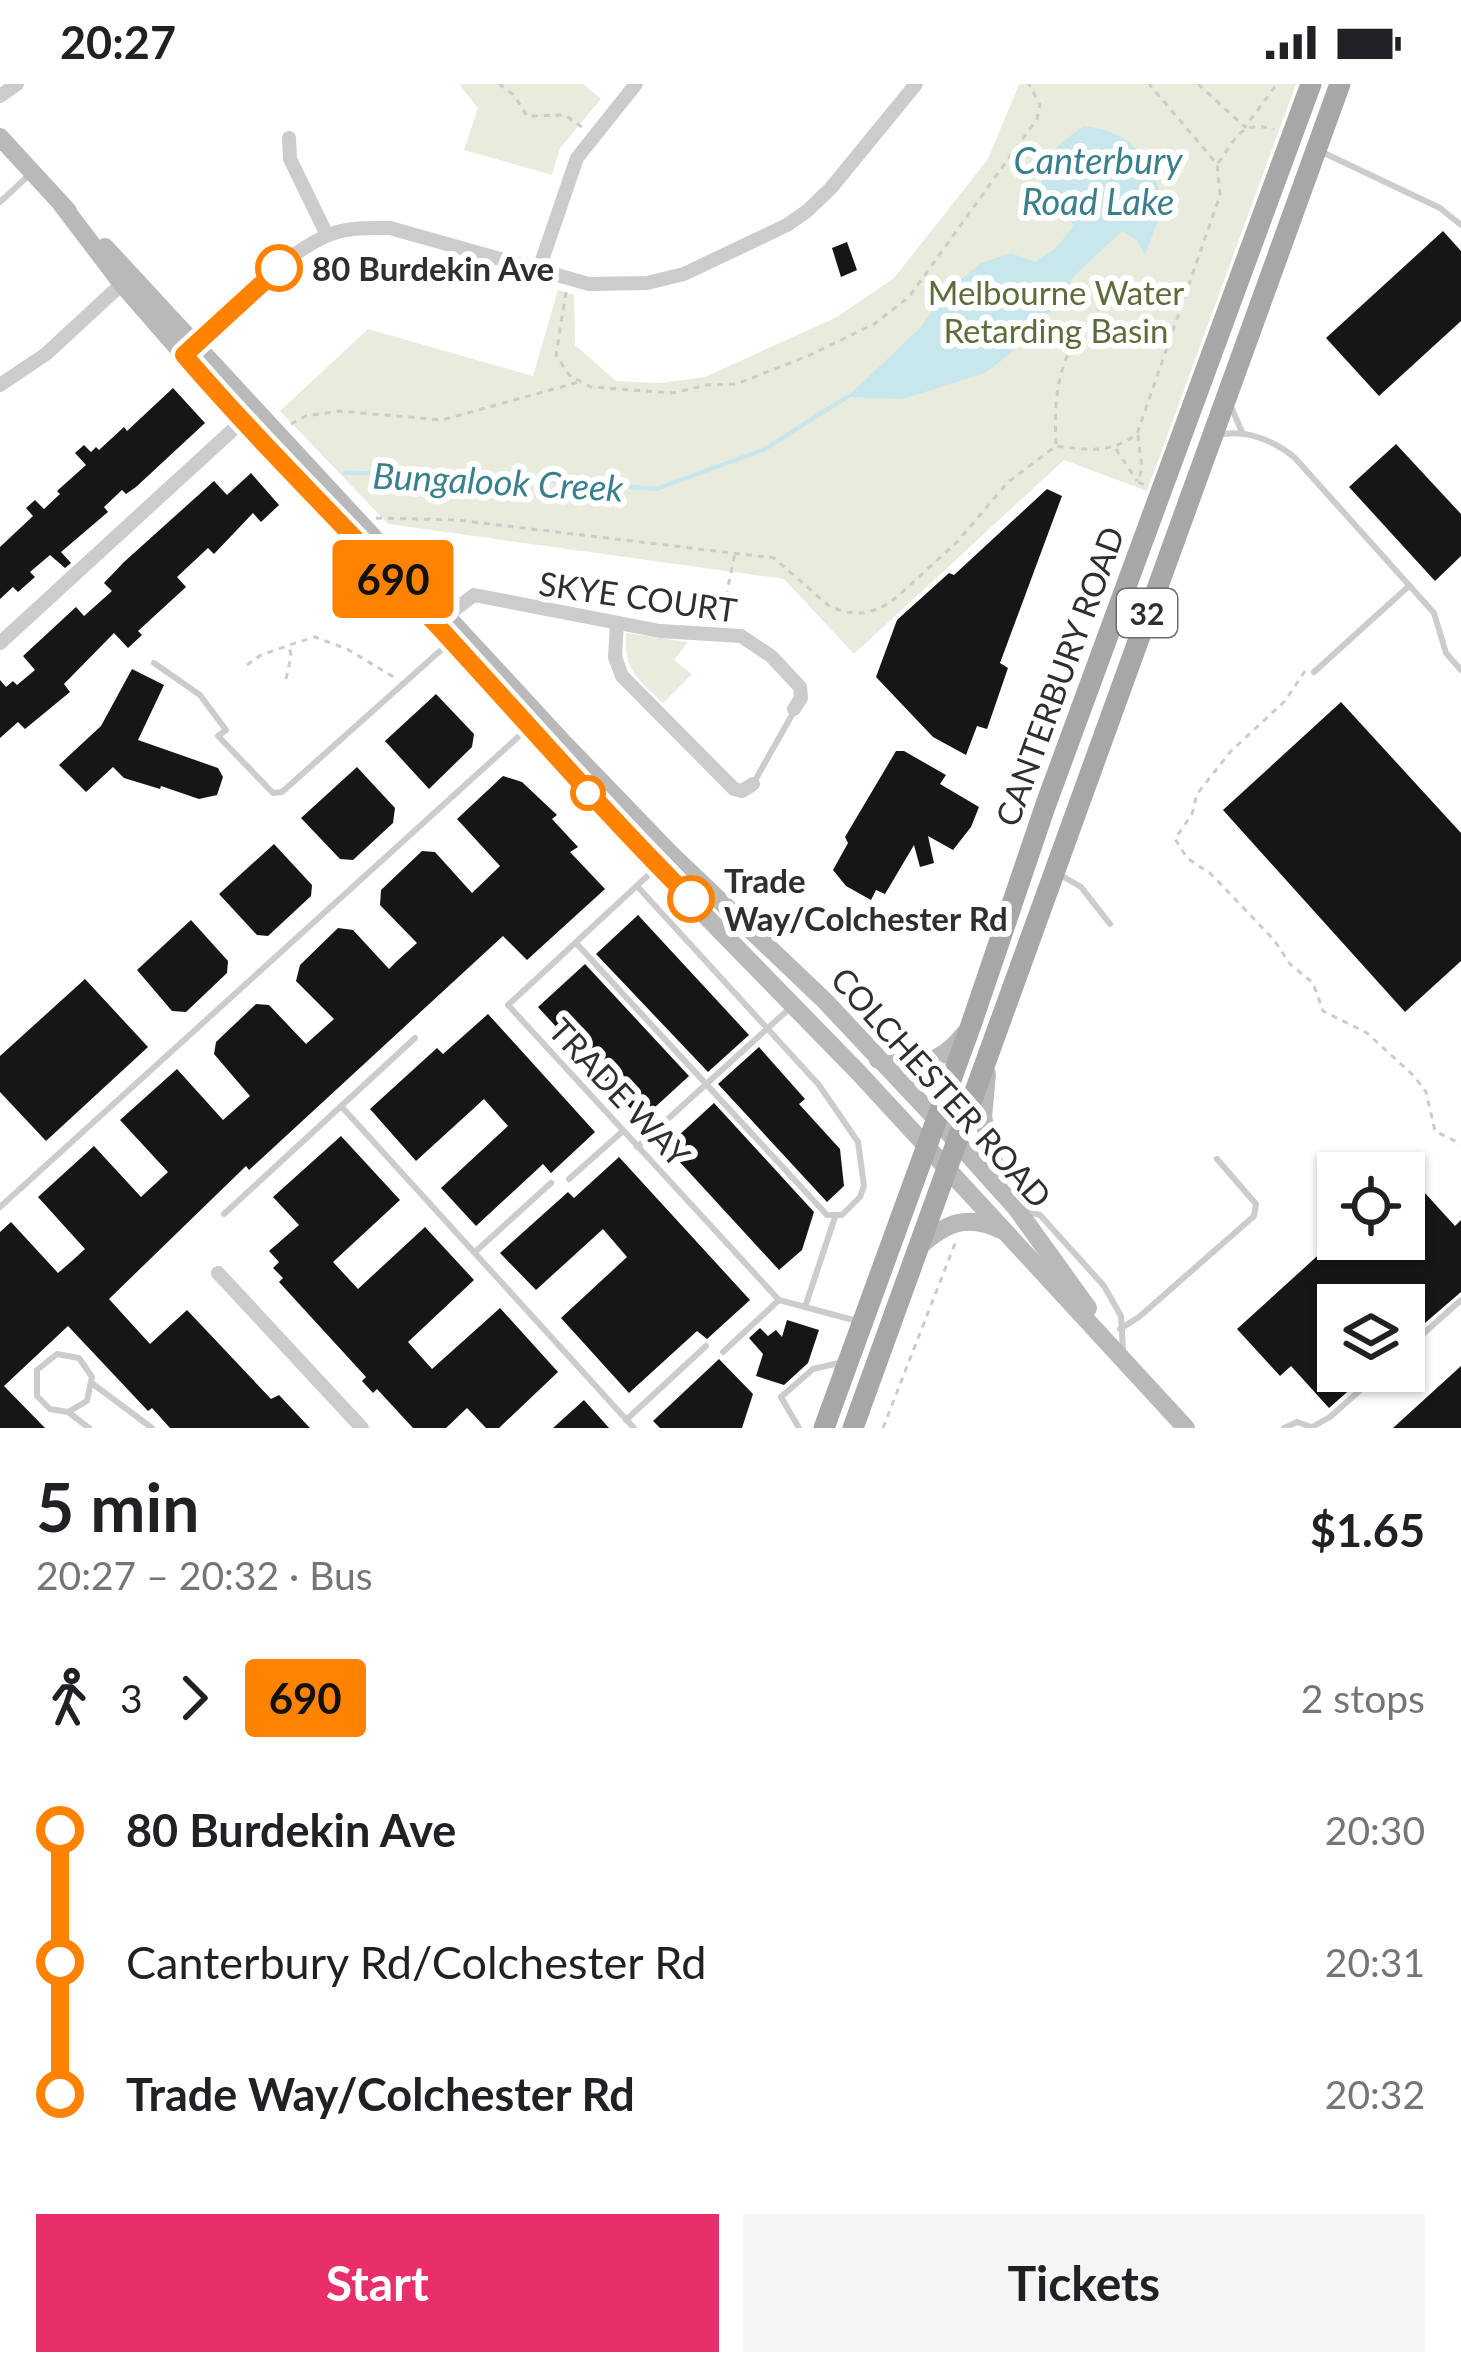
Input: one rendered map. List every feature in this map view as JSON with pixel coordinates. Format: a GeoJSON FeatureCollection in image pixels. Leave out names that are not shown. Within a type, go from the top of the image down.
{"type":"FeatureCollection","features":[{"type":"Feature","properties":{"kind":"main road","name":"CANTERBURY ROAD"},"geometry":{"type":"LineString","coordinates":[[824,1428],[1286,136],[1312,84]]}},
{"type":"Feature","properties":{"kind":"main road","name":"CANTERBURY ROAD"},"geometry":{"type":"LineString","coordinates":[[853,1428],[1340,84]]}},
{"type":"Feature","properties":{"kind":"main road"},"geometry":{"type":"LineString","coordinates":[[1286,136],[1316,150]]}},
{"type":"Feature","properties":{"kind":"main road","name":"COLCHESTER ROAD"},"geometry":{"type":"LineString","coordinates":[[0,137],[249,416],[442,620]]}},
{"type":"Feature","properties":{"kind":"main road","name":"COLCHESTER ROAD"},"geometry":{"type":"LineString","coordinates":[[249,416],[364,524],[456,636],[794,1005],[1006,1232],[1119,1345]]}},
{"type":"Feature","properties":{"kind":"main road"},"geometry":{"type":"LineString","coordinates":[[1033,840],[1060,862]]}},
{"type":"Feature","properties":{"kind":"main road","name":"COLCHESTER ROAD"},"geometry":{"type":"LineString","coordinates":[[664,860],[769,944],[937,1120],[1010,1200],[1186,1428]]}},
{"type":"Feature","properties":{"kind":"main road"},"geometry":{"type":"LineString","coordinates":[[1025,862],[1060,862]]}},
{"type":"Feature","properties":{"kind":"main road"},"geometry":{"type":"LineString","coordinates":[[878,1060],[924,1065],[945,1054],[971,1025]]}},
{"type":"Feature","properties":{"kind":"main road"},"geometry":{"type":"LineString","coordinates":[[989,1060],[983,1117],[1010,1200]]}},
{"type":"Feature","properties":{"kind":"main road"},"geometry":{"type":"LineString","coordinates":[[920,1246],[958,1221],[984,1222],[1006,1232]]}},
{"type":"Feature","properties":{"kind":"street"},"geometry":{"type":"LineString","coordinates":[[0,96],[17,84]]}},
{"type":"Feature","properties":{"kind":"street"},"geometry":{"type":"LineString","coordinates":[[539,269],[577,158],[636,84]]}},
{"type":"Feature","properties":{"kind":"street"},"geometry":{"type":"LineString","coordinates":[[190,349],[294,255],[327,235],[360,228],[390,228],[589,284],[646,283],[684,274],[787,225],[832,188],[916,84]]}},
{"type":"Feature","properties":{"kind":"street"},"geometry":{"type":"LineString","coordinates":[[289,138],[290,158],[327,235]]}},
{"type":"Feature","properties":{"kind":"street"},"geometry":{"type":"LineString","coordinates":[[0,385],[46,354],[127,279]]}},
{"type":"Feature","properties":{"kind":"street"},"geometry":{"type":"LineString","coordinates":[[0,643],[249,416]]}},
{"type":"Feature","properties":{"kind":"street","name":"SKYE COURT"},"geometry":{"type":"LineString","coordinates":[[442,620],[474,595],[674,633],[718,633],[751,640],[800,687],[801,698],[794,710]]}},
{"type":"Feature","properties":{"kind":"street"},"geometry":{"type":"LineString","coordinates":[[1113,622],[1140,633]]}},
{"type":"Feature","properties":{"kind":"street"},"geometry":{"type":"LineString","coordinates":[[617,623],[614,657],[622,676],[745,786]]}},
{"type":"Feature","properties":{"kind":"street"},"geometry":{"type":"LineString","coordinates":[[218,1273],[362,1428]]}},
{"type":"Feature","properties":{"kind":"lane"},"geometry":{"type":"LineString","coordinates":[[1316,150],[1431,204],[1461,226]]}},
{"type":"Feature","properties":{"kind":"lane"},"geometry":{"type":"LineString","coordinates":[[0,202],[32,172]]}},
{"type":"Feature","properties":{"kind":"lane"},"geometry":{"type":"LineString","coordinates":[[1231,381],[1232,409],[1242,432]]}},
{"type":"Feature","properties":{"kind":"lane"},"geometry":{"type":"LineString","coordinates":[[1209,441],[1242,432],[1286,450],[1434,613],[1446,653],[1461,670]]}},
{"type":"Feature","properties":{"kind":"lane"},"geometry":{"type":"LineString","coordinates":[[1314,672],[1409,586]]}},
{"type":"Feature","properties":{"kind":"lane"},"geometry":{"type":"LineString","coordinates":[[154,663],[200,695],[226,730],[218,736],[273,793],[282,792],[456,636]]}},
{"type":"Feature","properties":{"kind":"lane"},"geometry":{"type":"LineString","coordinates":[[745,786],[794,710]]}},
{"type":"Feature","properties":{"kind":"lane"},"geometry":{"type":"LineString","coordinates":[[0,1207],[534,722]]}},
{"type":"Feature","properties":{"kind":"lane","name":"TRADE WAY"},"geometry":{"type":"LineString","coordinates":[[664,860],[508,1005],[779,1300]]}},
{"type":"Feature","properties":{"kind":"lane"},"geometry":{"type":"LineString","coordinates":[[1060,862],[1110,924]]}},
{"type":"Feature","properties":{"kind":"lane"},"geometry":{"type":"LineString","coordinates":[[576,943],[827,1215],[835,1217],[852,1208],[865,1186],[858,1142],[819,1085],[637,886]]}},
{"type":"Feature","properties":{"kind":"lane"},"geometry":{"type":"LineString","coordinates":[[637,1147],[794,1005]]}},
{"type":"Feature","properties":{"kind":"lane"},"geometry":{"type":"LineString","coordinates":[[224,1214],[415,1038]]}},
{"type":"Feature","properties":{"kind":"lane"},"geometry":{"type":"LineString","coordinates":[[341,1106],[634,1428]]}},
{"type":"Feature","properties":{"kind":"lane"},"geometry":{"type":"LineString","coordinates":[[569,1179],[622,1132]]}},
{"type":"Feature","properties":{"kind":"lane"},"geometry":{"type":"LineString","coordinates":[[1119,1345],[1254,1216],[1256,1204],[1217,1159]]}},
{"type":"Feature","properties":{"kind":"lane"},"geometry":{"type":"LineString","coordinates":[[475,1252],[550,1183]]}},
{"type":"Feature","properties":{"kind":"lane"},"geometry":{"type":"LineString","coordinates":[[806,1305],[835,1217]]}},
{"type":"Feature","properties":{"kind":"lane"},"geometry":{"type":"LineString","coordinates":[[723,1352],[779,1300],[862,1322]]}},
{"type":"Feature","properties":{"kind":"lane"},"geometry":{"type":"LineString","coordinates":[[1425,1332],[1461,1300]]}},
{"type":"Feature","properties":{"kind":"lane"},"geometry":{"type":"LineString","coordinates":[[626,1420],[706,1346]]}},
{"type":"Feature","properties":{"kind":"lane"},"geometry":{"type":"LineString","coordinates":[[68,1412],[87,1401],[93,1384],[88,1366],[73,1355],[54,1355],[41,1363],[34,1381],[38,1399],[89,1428]]}},
{"type":"Feature","properties":{"kind":"lane"},"geometry":{"type":"LineString","coordinates":[[799,1428],[781,1397],[786,1389],[813,1370],[848,1361]]}},
{"type":"Feature","properties":{"kind":"lane"},"geometry":{"type":"LineString","coordinates":[[93,1384],[152,1428]]}},
{"type":"Feature","properties":{"kind":"lane"},"geometry":{"type":"LineString","coordinates":[[1284,1428],[1297,1422],[1312,1427],[1359,1392]]}},
{"type":"Feature","properties":{"kind":"path"},"geometry":{"type":"LineString","coordinates":[[499,84],[514,95],[527,116],[566,115],[592,137]]}},
{"type":"Feature","properties":{"kind":"path"},"geometry":{"type":"LineString","coordinates":[[566,290],[556,355],[569,375],[591,387],[674,394],[736,383],[808,356],[874,324],[909,297],[1037,119],[1040,105],[1030,84]]}},
{"type":"Feature","properties":{"kind":"path"},"geometry":{"type":"LineString","coordinates":[[1138,482],[1142,468],[1137,434],[1220,195],[1217,164],[1149,84]]}},
{"type":"Feature","properties":{"kind":"path"},"geometry":{"type":"LineString","coordinates":[[1198,84],[1245,127]]}},
{"type":"Feature","properties":{"kind":"path"},"geometry":{"type":"LineString","coordinates":[[1217,164],[1277,84]]}},
{"type":"Feature","properties":{"kind":"path"},"geometry":{"type":"LineString","coordinates":[[1245,127],[1254,124],[1286,136]]}},
{"type":"Feature","properties":{"kind":"path"},"geometry":{"type":"LineString","coordinates":[[1056,446],[1054,400],[1063,364],[1078,335],[1111,296],[1116,277]]}},
{"type":"Feature","properties":{"kind":"path"},"geometry":{"type":"LineString","coordinates":[[290,424],[338,410],[442,419],[581,382]]}},
{"type":"Feature","properties":{"kind":"path"},"geometry":{"type":"LineString","coordinates":[[364,524],[374,518],[457,520],[774,558],[797,573],[828,605],[864,613],[881,608],[958,541],[1008,482],[1056,446],[1095,451],[1116,448],[1137,434]]}},
{"type":"Feature","properties":{"kind":"path"},"geometry":{"type":"LineString","coordinates":[[1116,448],[1138,482],[1150,487]]}},
{"type":"Feature","properties":{"kind":"path"},"geometry":{"type":"LineString","coordinates":[[718,633],[735,553]]}},
{"type":"Feature","properties":{"kind":"path"},"geometry":{"type":"LineString","coordinates":[[248,665],[261,655],[315,637],[403,684]]}},
{"type":"Feature","properties":{"kind":"path"},"geometry":{"type":"LineString","coordinates":[[286,679],[289,645]]}},
{"type":"Feature","properties":{"kind":"path"},"geometry":{"type":"LineString","coordinates":[[1332,656],[1321,656],[1308,667],[1285,700],[1231,751],[1197,794],[1192,814],[1175,839],[1187,858],[1211,874],[1274,940],[1290,964],[1313,983],[1323,1011],[1367,1033],[1414,1076],[1426,1092],[1435,1131],[1461,1144]]}},
{"type":"Feature","properties":{"kind":"path"},"geometry":{"type":"LineString","coordinates":[[883,1428],[960,1234]]}},
{"type":"Feature","properties":{"kind":"green space"},"geometry":{"type":"Polygon","coordinates":[[[459,84],[583,84],[601,99],[560,148],[552,175],[464,150],[478,108],[459,84]]]}},
{"type":"Feature","properties":{"kind":"green space","name":"Melbourne Water Retarding Basin"},"geometry":{"type":"Polygon","coordinates":[[[1019,84],[1296,84],[1147,491],[1064,460],[854,654],[784,579],[388,524],[280,411],[368,329],[533,376],[558,290],[574,295],[575,345],[616,381],[660,383],[705,377],[837,317],[894,278],[988,159],[1019,84]]]}},
{"type":"Feature","properties":{"kind":"green space"},"geometry":{"type":"Polygon","coordinates":[[[626,633],[688,642],[674,660],[692,674],[663,703],[630,665],[626,633]]]}},
{"type":"Feature","properties":{"kind":"water","name":"Canterbury Road Lake"},"geometry":{"type":"Polygon","coordinates":[[[1084,126],[1127,141],[1153,174],[1164,205],[1145,255],[1137,240],[1122,231],[1074,276],[1060,304],[985,373],[903,399],[847,397],[919,329],[947,291],[981,263],[1011,253],[1035,262],[1057,247],[1074,225],[1041,193],[1044,170],[1058,146],[1084,126]]]}},
{"type":"Feature","properties":{"kind":"building"},"geometry":{"type":"Polygon","coordinates":[[[1443,231],[1461,251],[1461,321],[1379,396],[1326,338],[1443,231]]]}},
{"type":"Feature","properties":{"kind":"building"},"geometry":{"type":"Polygon","coordinates":[[[847,242],[857,270],[841,277],[832,248],[847,242]]]}},
{"type":"Feature","properties":{"kind":"building"},"geometry":{"type":"Polygon","coordinates":[[[173,388],[205,423],[136,487],[126,494],[122,490],[104,507],[108,512],[61,552],[71,563],[65,568],[50,555],[30,572],[35,577],[18,592],[13,587],[0,599],[0,547],[33,516],[26,508],[35,500],[44,509],[86,465],[75,453],[84,445],[91,452],[96,447],[99,450],[173,388]]]}},
{"type":"Feature","properties":{"kind":"building"},"geometry":{"type":"Polygon","coordinates":[[[1396,444],[1461,514],[1461,556],[1435,581],[1349,487],[1396,444]]]}},
{"type":"Feature","properties":{"kind":"building"},"geometry":{"type":"Polygon","coordinates":[[[251,473],[279,505],[261,522],[253,513],[214,554],[208,548],[177,577],[186,587],[138,631],[142,635],[128,648],[114,633],[64,684],[70,692],[25,729],[18,722],[0,738],[0,680],[6,687],[13,681],[17,685],[35,670],[23,656],[76,607],[84,616],[112,591],[104,583],[214,481],[227,495],[251,473]]]}},
{"type":"Feature","properties":{"kind":"building"},"geometry":{"type":"Polygon","coordinates":[[[1047,489],[1062,496],[1000,663],[1008,668],[987,729],[977,726],[966,755],[933,737],[876,677],[897,620],[949,573],[954,575],[1047,489]]]}},
{"type":"Feature","properties":{"kind":"building"},"geometry":{"type":"Polygon","coordinates":[[[132,669],[164,685],[138,740],[218,768],[223,777],[217,795],[199,799],[160,789],[124,778],[113,767],[86,792],[59,765],[101,726],[132,669]]]}},
{"type":"Feature","properties":{"kind":"building"},"geometry":{"type":"Polygon","coordinates":[[[436,694],[474,734],[472,747],[429,789],[385,741],[436,694]]]}},
{"type":"Feature","properties":{"kind":"building"},"geometry":{"type":"Polygon","coordinates":[[[1341,702],[1461,833],[1461,961],[1405,1012],[1223,810],[1341,702]]]}},
{"type":"Feature","properties":{"kind":"building"},"geometry":{"type":"Polygon","coordinates":[[[896,751],[946,775],[940,784],[979,807],[953,850],[928,836],[934,863],[920,867],[914,845],[885,894],[876,890],[871,900],[846,886],[833,870],[848,843],[845,837],[896,751]]]}},
{"type":"Feature","properties":{"kind":"building"},"geometry":{"type":"Polygon","coordinates":[[[357,767],[395,808],[393,823],[353,860],[340,859],[301,818],[357,767]]]}},
{"type":"Feature","properties":{"kind":"building"},"geometry":{"type":"Polygon","coordinates":[[[503,776],[522,782],[557,815],[552,819],[578,847],[570,852],[605,889],[527,960],[503,936],[249,1170],[246,1166],[109,1299],[150,1344],[187,1310],[271,1399],[279,1395],[310,1428],[170,1428],[68,1326],[4,1386],[45,1428],[0,1428],[0,1232],[11,1222],[58,1273],[73,1260],[85,1249],[38,1197],[94,1146],[141,1197],[168,1172],[120,1120],[177,1069],[223,1120],[250,1096],[214,1054],[216,1042],[256,1004],[269,1005],[306,1044],[334,1019],[296,981],[300,965],[338,928],[353,930],[389,969],[417,943],[380,905],[381,890],[422,851],[435,852],[472,893],[500,866],[457,819],[503,776]]]}},
{"type":"Feature","properties":{"kind":"building"},"geometry":{"type":"Polygon","coordinates":[[[274,844],[312,885],[311,896],[268,936],[257,935],[219,894],[274,844]]]}},
{"type":"Feature","properties":{"kind":"building"},"geometry":{"type":"Polygon","coordinates":[[[638,915],[749,1035],[708,1072],[596,954],[638,915]]]}},
{"type":"Feature","properties":{"kind":"building"},"geometry":{"type":"Polygon","coordinates":[[[191,920],[228,961],[227,973],[186,1012],[172,1011],[137,970],[191,920]]]}},
{"type":"Feature","properties":{"kind":"building"},"geometry":{"type":"Polygon","coordinates":[[[585,964],[689,1076],[641,1120],[538,1007],[585,964]]]}},
{"type":"Feature","properties":{"kind":"building"},"geometry":{"type":"Polygon","coordinates":[[[85,979],[148,1047],[46,1141],[0,1092],[0,1056],[85,979]]]}},
{"type":"Feature","properties":{"kind":"building"},"geometry":{"type":"Polygon","coordinates":[[[488,1014],[595,1132],[551,1173],[543,1164],[476,1226],[441,1188],[508,1126],[484,1099],[416,1161],[370,1109],[437,1048],[443,1054],[488,1014]]]}},
{"type":"Feature","properties":{"kind":"building"},"geometry":{"type":"Polygon","coordinates":[[[759,1047],[805,1099],[799,1104],[840,1149],[844,1186],[827,1202],[718,1084],[759,1047]]]}},
{"type":"Feature","properties":{"kind":"building"},"geometry":{"type":"Polygon","coordinates":[[[714,1103],[814,1212],[802,1250],[779,1270],[666,1147],[714,1103]]]}},
{"type":"Feature","properties":{"kind":"building"},"geometry":{"type":"Polygon","coordinates":[[[341,1136],[400,1200],[333,1262],[358,1289],[425,1227],[474,1280],[408,1342],[432,1369],[500,1308],[558,1372],[499,1428],[486,1428],[467,1408],[446,1428],[413,1428],[377,1389],[373,1393],[362,1381],[366,1377],[279,1282],[283,1278],[273,1268],[279,1262],[269,1251],[299,1225],[273,1197],[341,1136]]]}},
{"type":"Feature","properties":{"kind":"building"},"geometry":{"type":"Polygon","coordinates":[[[619,1157],[750,1300],[707,1339],[697,1331],[629,1393],[561,1318],[627,1257],[603,1229],[536,1290],[500,1253],[568,1192],[574,1198],[619,1157]]]}},
{"type":"Feature","properties":{"kind":"building"},"geometry":{"type":"Polygon","coordinates":[[[1425,1193],[1455,1226],[1461,1220],[1461,1292],[1425,1323],[1425,1284],[1317,1284],[1317,1392],[1347,1392],[1329,1408],[1291,1366],[1280,1376],[1237,1329],[1317,1256],[1317,1260],[1425,1260],[1425,1193]]]}},
{"type":"Feature","properties":{"kind":"building"},"geometry":{"type":"Polygon","coordinates":[[[787,1320],[819,1330],[808,1363],[784,1385],[756,1376],[763,1354],[749,1338],[760,1328],[768,1336],[776,1330],[782,1337],[787,1320]]]}},
{"type":"Feature","properties":{"kind":"building"},"geometry":{"type":"Polygon","coordinates":[[[719,1359],[753,1394],[742,1428],[660,1428],[653,1421],[719,1359]]]}},
{"type":"Feature","properties":{"kind":"building"},"geometry":{"type":"Polygon","coordinates":[[[1461,1366],[1461,1428],[1393,1428],[1461,1366]]]}},
{"type":"Feature","properties":{"kind":"building"},"geometry":{"type":"Polygon","coordinates":[[[584,1400],[609,1428],[553,1428],[584,1400]]]}},
{"type":"Feature","properties":{"kind":"waterway","name":"Bungalook Creek"},"geometry":{"type":"LineString","coordinates":[[344,473],[477,474],[656,489],[763,450],[847,397]]}},
{"type":"Feature","properties":{"kind":"bus line","name":"690"},"geometry":{"type":"LineString","coordinates":[[279,268],[184,355],[608,816],[691,899]]}},
{"type":"Feature","properties":{"kind":"place","name":"80 Burdekin Ave"},"geometry":{"type":"Point","coordinates":[279,268]}},
{"type":"Feature","properties":{"kind":"place","name":"Trade Way/Colchester Rd"},"geometry":{"type":"Point","coordinates":[691,899]}}]}
